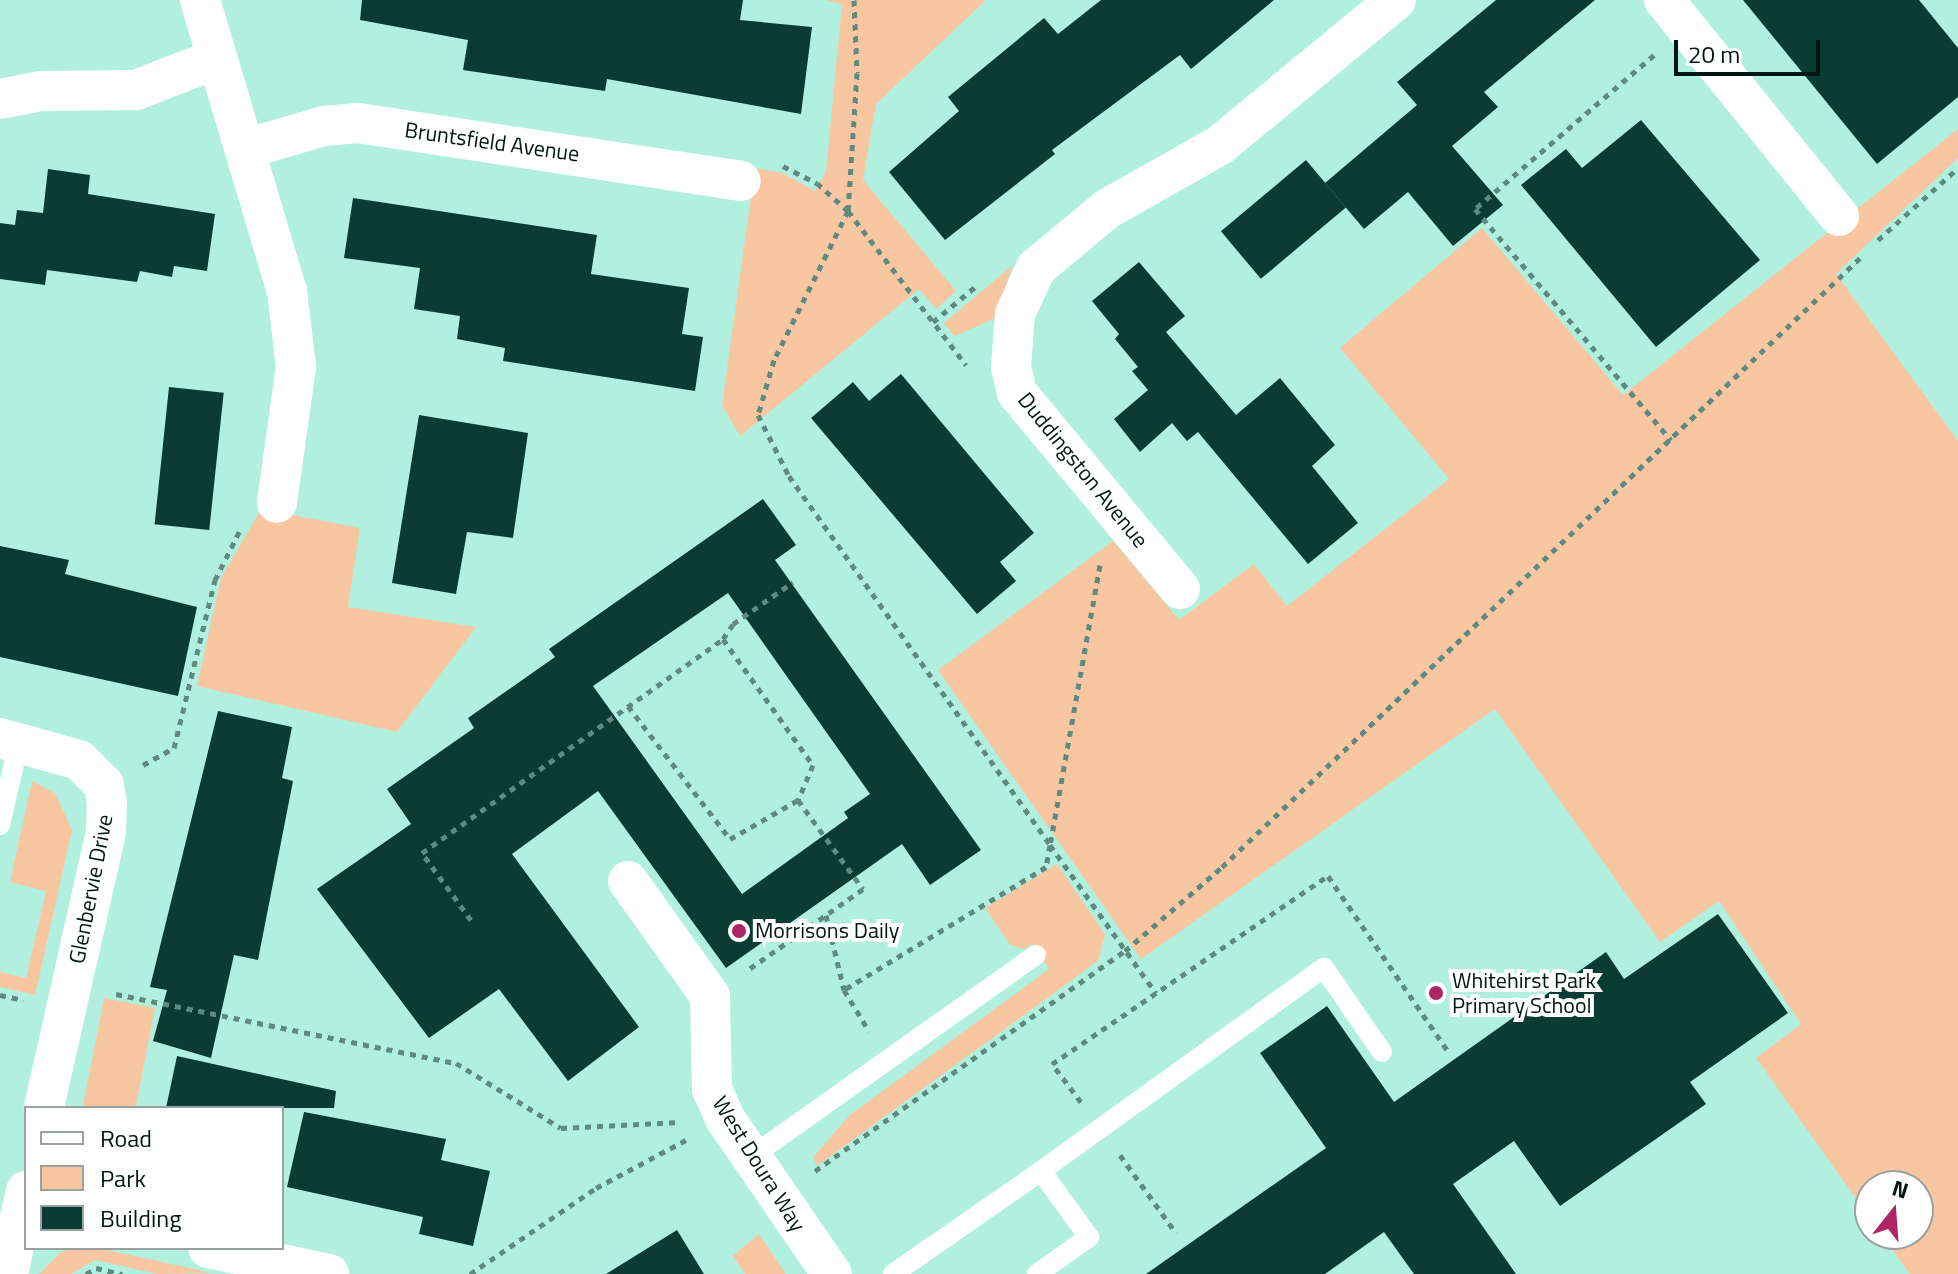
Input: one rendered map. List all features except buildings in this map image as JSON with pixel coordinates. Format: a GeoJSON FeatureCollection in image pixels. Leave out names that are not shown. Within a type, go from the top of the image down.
{"type":"FeatureCollection","features":[{"type":"Feature","properties":{"kind":"street"},"geometry":{"type":"LineString","coordinates":[[200,0],[287,291],[296,367],[277,503]]}},
{"type":"Feature","properties":{"kind":"street","name":"Duddingston Avenue"},"geometry":{"type":"LineString","coordinates":[[1180,589],[1017,393],[1011,367],[1015,314],[1036,268],[1107,209],[1220,145],[1396,0]]}},
{"type":"Feature","properties":{"kind":"street"},"geometry":{"type":"LineString","coordinates":[[1675,13],[1839,216]]}},
{"type":"Feature","properties":{"kind":"street"},"geometry":{"type":"LineString","coordinates":[[0,99],[41,91],[136,90],[216,59]]}},
{"type":"Feature","properties":{"kind":"street","name":"Bruntsfield Avenue"},"geometry":{"type":"LineString","coordinates":[[245,149],[324,126],[358,123],[741,181]]}},
{"type":"Feature","properties":{"kind":"street","name":"Glenbervie Drive"},"geometry":{"type":"LineString","coordinates":[[9,740],[79,760],[104,785],[106,832],[44,1106]]}},
{"type":"Feature","properties":{"kind":"street"},"geometry":{"type":"LineString","coordinates":[[628,881],[710,996]]}},
{"type":"Feature","properties":{"kind":"street","name":"West Doura Way"},"geometry":{"type":"LineString","coordinates":[[710,996],[712,1089],[726,1120],[832,1274]]}},
{"type":"Feature","properties":{"kind":"street"},"geometry":{"type":"LineString","coordinates":[[8,1274],[24,1206]]}},
{"type":"Feature","properties":{"kind":"street"},"geometry":{"type":"LineString","coordinates":[[217,1250],[329,1274]]}},
{"type":"Feature","properties":{"kind":"lane"},"geometry":{"type":"LineString","coordinates":[[0,825],[9,740]]}},
{"type":"Feature","properties":{"kind":"lane"},"geometry":{"type":"LineString","coordinates":[[752,1156],[1036,955]]}},
{"type":"Feature","properties":{"kind":"lane"},"geometry":{"type":"LineString","coordinates":[[893,1274],[1324,968],[1382,1052]]}},
{"type":"Feature","properties":{"kind":"lane"},"geometry":{"type":"LineString","coordinates":[[1037,1274],[1089,1237],[1041,1171]]}},
{"type":"Feature","properties":{"kind":"path"},"geometry":{"type":"LineString","coordinates":[[854,0],[857,73],[848,211],[774,360],[758,415],[789,476],[1156,993]]}},
{"type":"Feature","properties":{"kind":"path"},"geometry":{"type":"LineString","coordinates":[[1671,440],[1475,209],[1675,13]]}},
{"type":"Feature","properties":{"kind":"path"},"geometry":{"type":"LineString","coordinates":[[741,181],[744,160],[785,166],[817,183],[848,211],[981,385],[1017,393]]}},
{"type":"Feature","properties":{"kind":"path"},"geometry":{"type":"LineString","coordinates":[[778,1197],[1125,951],[1233,856],[1958,168]]}},
{"type":"Feature","properties":{"kind":"path"},"geometry":{"type":"LineString","coordinates":[[104,785],[174,748],[215,580],[255,501],[277,503]]}},
{"type":"Feature","properties":{"kind":"path"},"geometry":{"type":"LineString","coordinates":[[844,990],[1046,867],[1110,505]]}},
{"type":"Feature","properties":{"kind":"path"},"geometry":{"type":"LineString","coordinates":[[471,920],[422,853],[723,639],[733,624],[793,582]]}},
{"type":"Feature","properties":{"kind":"path"},"geometry":{"type":"LineString","coordinates":[[628,706],[730,839],[798,800],[813,765],[723,639]]}},
{"type":"Feature","properties":{"kind":"path"},"geometry":{"type":"LineString","coordinates":[[710,996],[863,889],[798,800]]}},
{"type":"Feature","properties":{"kind":"path"},"geometry":{"type":"LineString","coordinates":[[826,915],[844,990],[888,1061]]}},
{"type":"Feature","properties":{"kind":"path"},"geometry":{"type":"LineString","coordinates":[[71,985],[456,1063],[561,1128],[726,1120]]}},
{"type":"Feature","properties":{"kind":"path"},"geometry":{"type":"LineString","coordinates":[[470,1274],[596,1188],[726,1120]]}},
{"type":"Feature","properties":{"kind":"path"},"geometry":{"type":"LineString","coordinates":[[86,1274],[96,1268],[122,1274]]}},
{"type":"Feature","properties":{"kind":"green space"},"geometry":{"type":"Polygon","coordinates":[[[825,0],[986,0],[876,104],[863,180],[956,291],[936,309],[919,289],[740,436],[722,405],[755,168],[782,173],[815,191],[826,172],[842,4],[825,0]]]}},
{"type":"Feature","properties":{"kind":"green space"},"geometry":{"type":"Polygon","coordinates":[[[1958,129],[1958,158],[1836,274],[1958,441],[1958,1274],[1910,1274],[1893,1250],[1934,1250],[1934,1170],[1854,1170],[1854,1196],[1756,1058],[1801,1024],[1719,901],[1660,942],[1495,709],[1141,959],[938,670],[1113,541],[1179,620],[1254,564],[1287,606],[1449,479],[1340,348],[1482,228],[1623,395],[1958,129]]]}},
{"type":"Feature","properties":{"kind":"green space"},"geometry":{"type":"Polygon","coordinates":[[[1013,265],[994,319],[954,336],[944,323],[1013,265]]]}},
{"type":"Feature","properties":{"kind":"green space"},"geometry":{"type":"Polygon","coordinates":[[[261,509],[360,528],[348,607],[476,627],[397,732],[197,686],[221,578],[261,509]]]}},
{"type":"Feature","properties":{"kind":"green space"},"geometry":{"type":"Polygon","coordinates":[[[32,781],[55,793],[72,830],[35,995],[0,987],[0,972],[26,978],[46,891],[10,882],[32,781]]]}},
{"type":"Feature","properties":{"kind":"green space"},"geometry":{"type":"Polygon","coordinates":[[[1057,864],[1105,934],[1098,961],[817,1166],[813,1157],[850,1115],[1049,969],[1032,944],[1024,949],[1010,945],[985,908],[1057,864]]]}},
{"type":"Feature","properties":{"kind":"green space"},"geometry":{"type":"Polygon","coordinates":[[[104,998],[155,1008],[136,1106],[83,1106],[104,998]]]}},
{"type":"Feature","properties":{"kind":"green space"},"geometry":{"type":"Polygon","coordinates":[[[759,1234],[786,1274],[745,1274],[733,1256],[759,1234]]]}},
{"type":"Feature","properties":{"kind":"green space"},"geometry":{"type":"Polygon","coordinates":[[[107,1250],[212,1273],[158,1274],[95,1260],[71,1274],[39,1274],[61,1252],[107,1250]]]}},
{"type":"Feature","properties":{"kind":"place","name":"Morrisons Daily"},"geometry":{"type":"Point","coordinates":[739,931]}},
{"type":"Feature","properties":{"kind":"place","name":"Whitehirst Park Primary School"},"geometry":{"type":"Point","coordinates":[1436,993]}}]}
